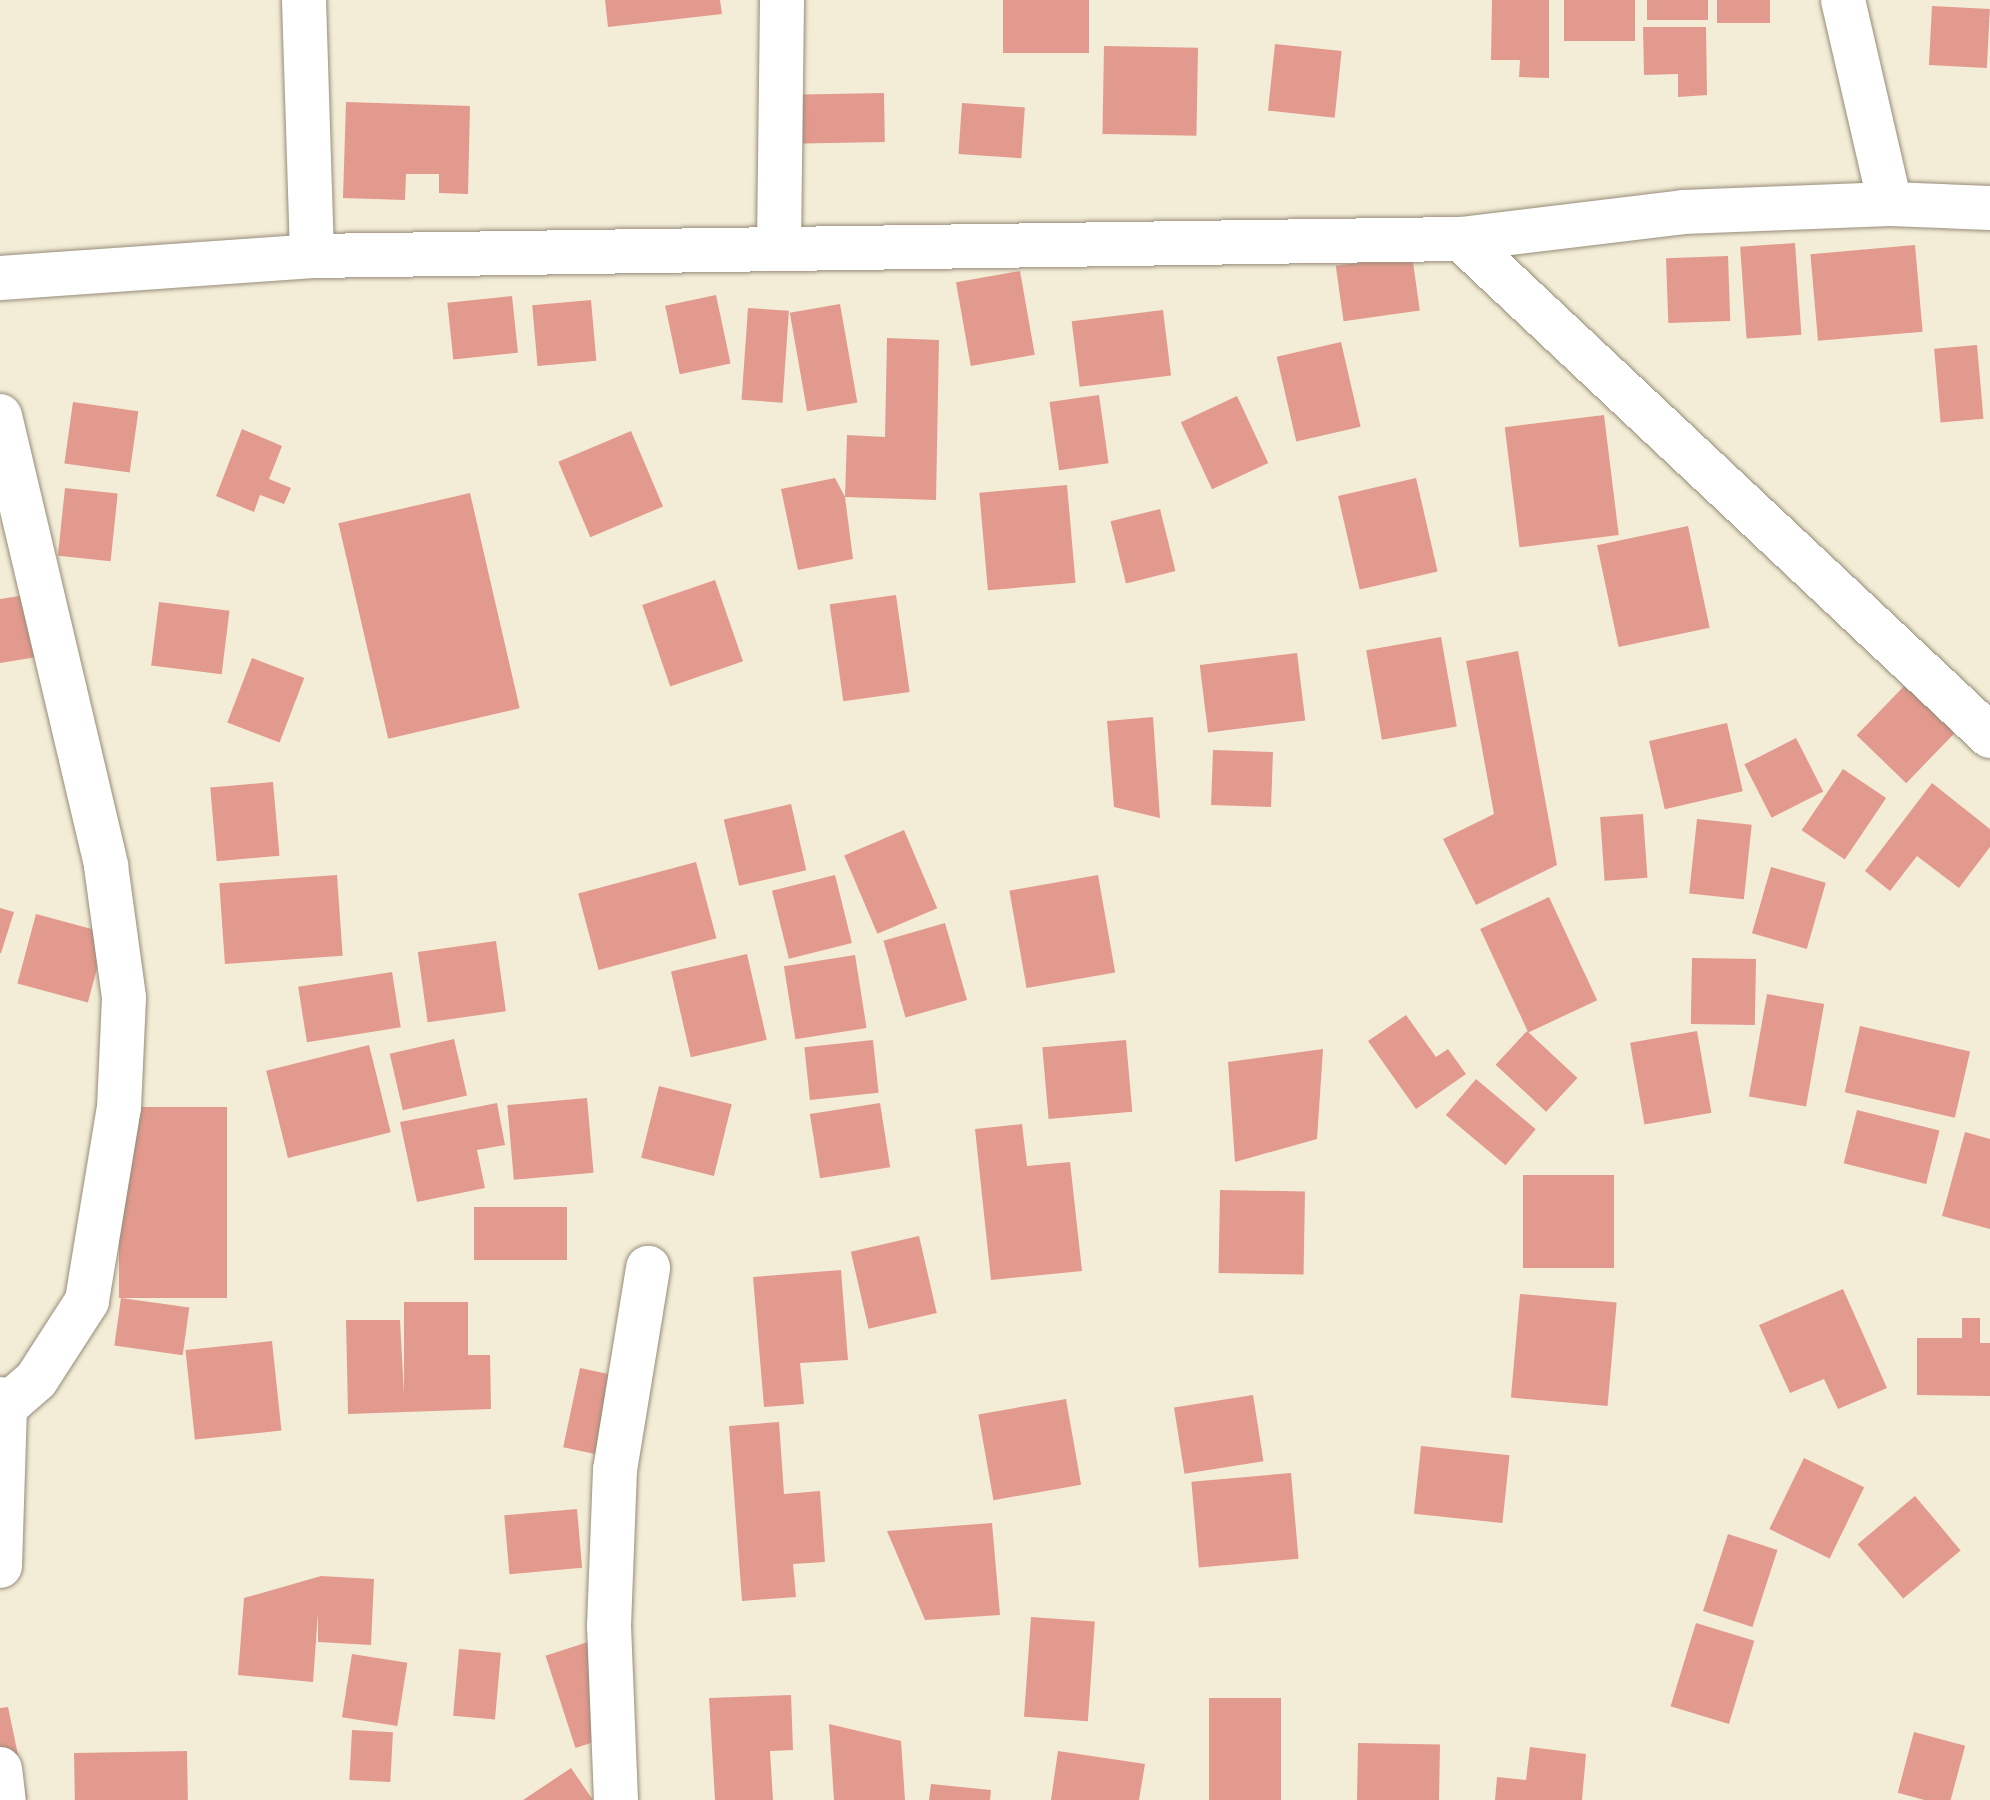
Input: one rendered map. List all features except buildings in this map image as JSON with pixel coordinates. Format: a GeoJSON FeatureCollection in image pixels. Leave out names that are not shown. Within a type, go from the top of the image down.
{"type":"FeatureCollection","features":[{"type":"Feature","properties":{"kind":"street"},"geometry":{"type":"LineString","coordinates":[[304,0],[312,256]]}},
{"type":"Feature","properties":{"kind":"street"},"geometry":{"type":"LineString","coordinates":[[779,246],[782,0]]}},
{"type":"Feature","properties":{"kind":"street"},"geometry":{"type":"LineString","coordinates":[[1843,0],[1890,204]]}},
{"type":"Feature","properties":{"kind":"street"},"geometry":{"type":"LineString","coordinates":[[0,278],[312,256],[779,246],[1461,239],[1683,212],[1890,204],[1990,208]]}},
{"type":"Feature","properties":{"kind":"street"},"geometry":{"type":"LineString","coordinates":[[1461,239],[1990,736]]}},
{"type":"Feature","properties":{"kind":"street"},"geometry":{"type":"LineString","coordinates":[[0,416],[106,866],[124,998],[119,1107],[87,1301],[36,1380],[3,1403],[0,1566]]}},
{"type":"Feature","properties":{"kind":"street"},"geometry":{"type":"LineString","coordinates":[[616,1800],[609,1626],[615,1470],[628,1368],[648,1268]]}},
{"type":"Feature","properties":{"kind":"street"},"geometry":{"type":"LineString","coordinates":[[0,1769],[4,1800]]}}]}
